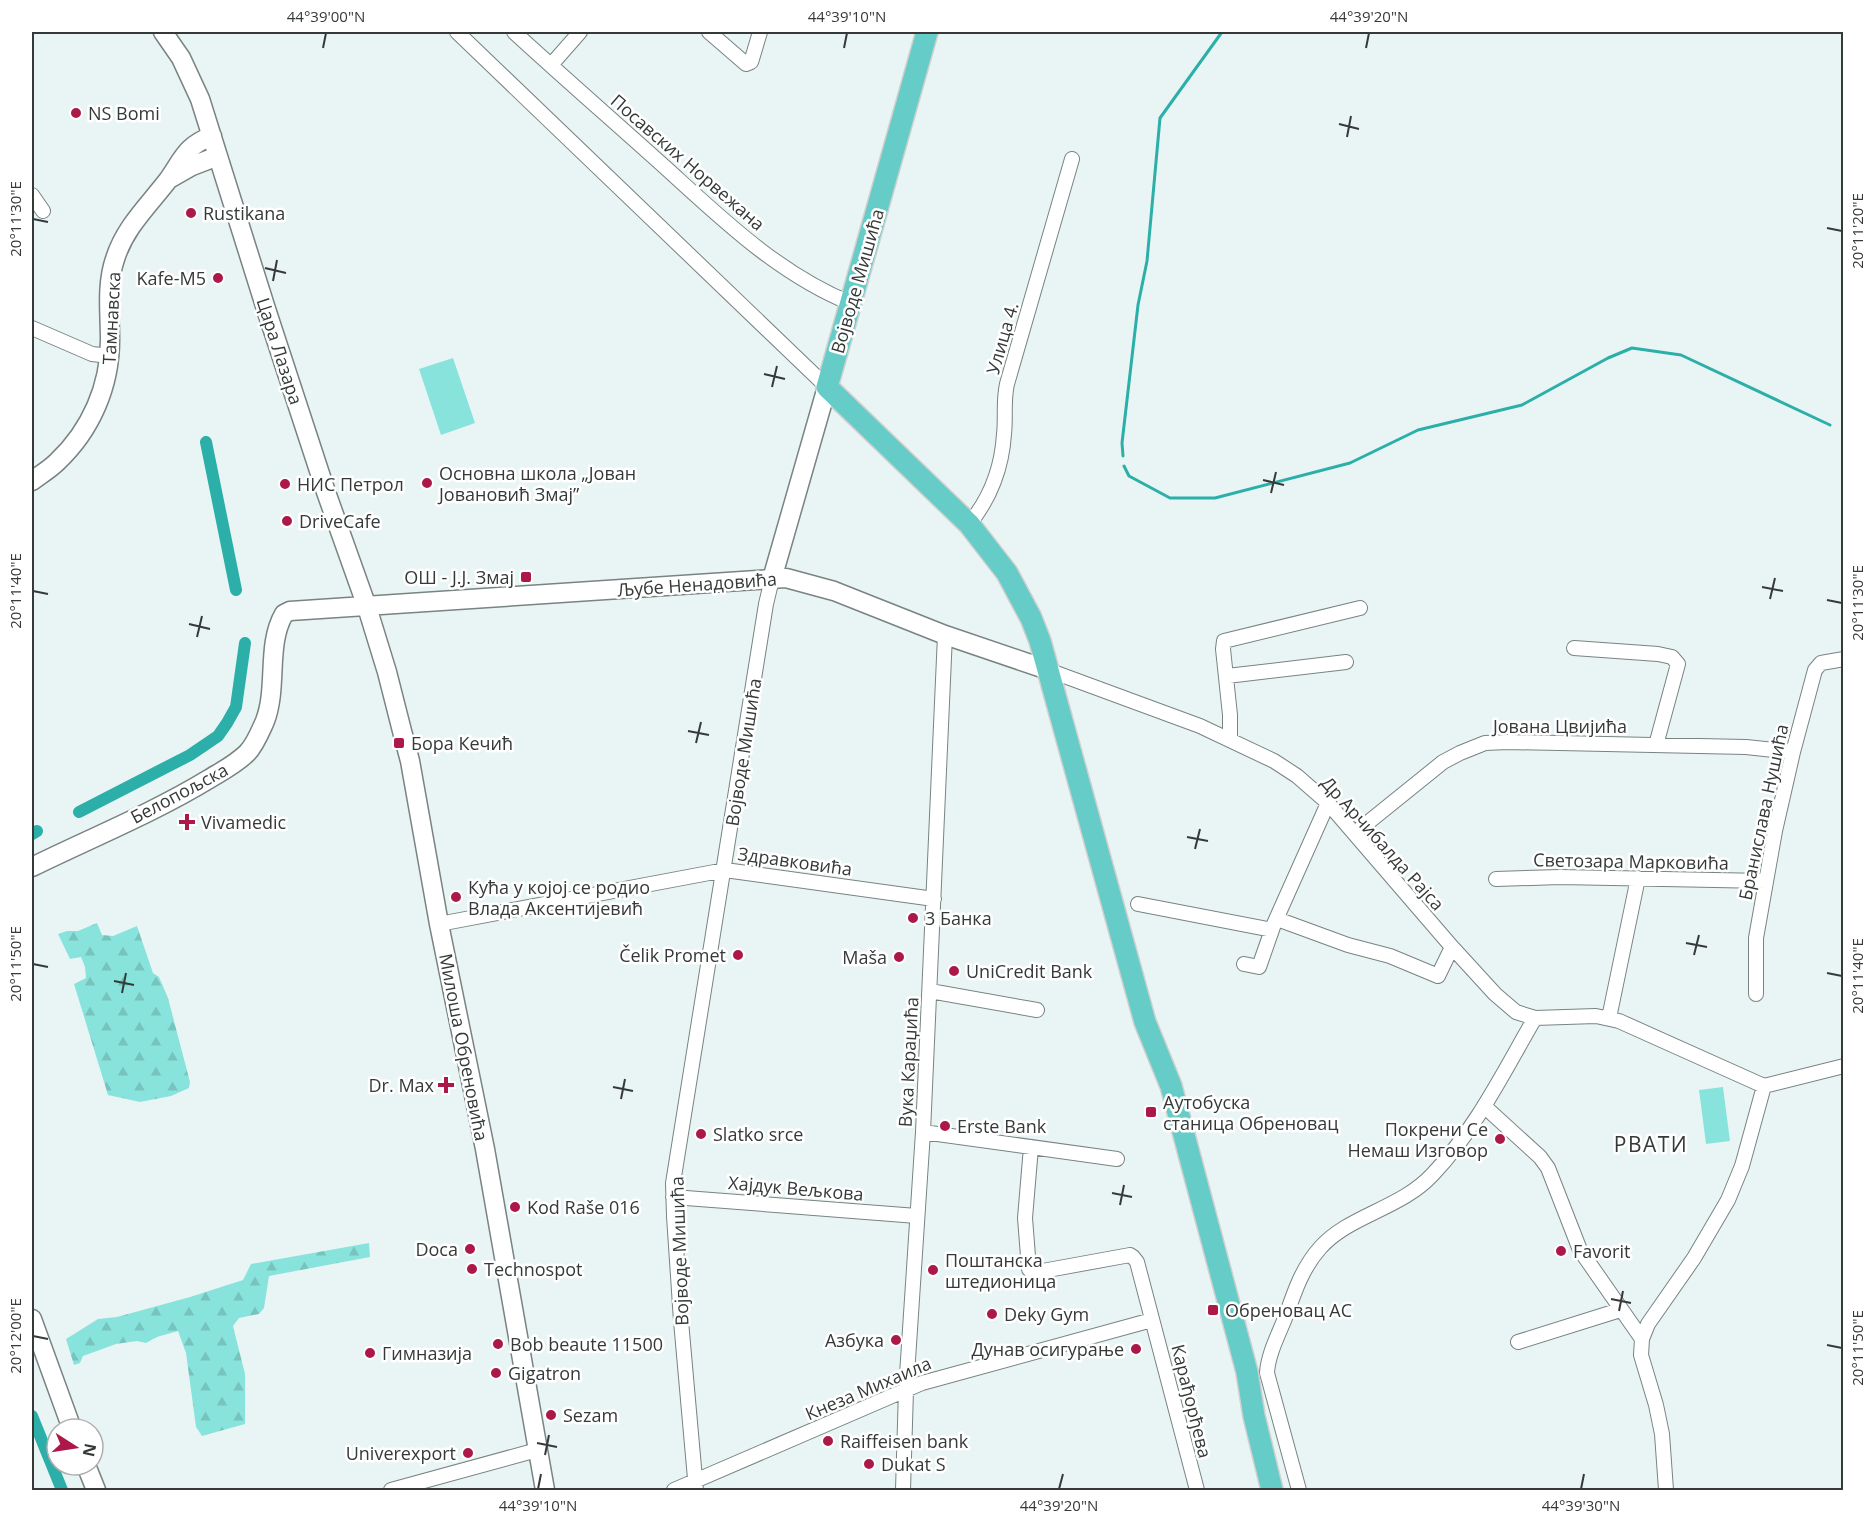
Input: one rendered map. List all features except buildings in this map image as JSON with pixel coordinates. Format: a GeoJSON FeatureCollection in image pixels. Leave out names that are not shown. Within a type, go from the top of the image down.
{"type":"FeatureCollection","features":[{"type":"Feature","properties":{"kind":"main road","name":"Војводе Мишића"},"geometry":{"type":"LineString","coordinates":[[826,387],[927,32]]}},
{"type":"Feature","properties":{"kind":"main road"},"geometry":{"type":"LineString","coordinates":[[826,387],[969,524],[990,550],[1020,596],[1040,641],[1142,1013],[1173,1095],[1247,1372],[1254,1416],[1272,1491]]}},
{"type":"Feature","properties":{"kind":"street","name":"Цара Лазара"},"geometry":{"type":"LineString","coordinates":[[163,32],[181,58],[191,78],[212,136],[326,492],[367,607]]}},
{"type":"Feature","properties":{"kind":"street"},"geometry":{"type":"LineString","coordinates":[[456,32],[826,387]]}},
{"type":"Feature","properties":{"kind":"street","name":"Посавских Норвежана"},"geometry":{"type":"LineString","coordinates":[[514,32],[708,206],[764,252],[807,283],[850,303]]}},
{"type":"Feature","properties":{"kind":"street"},"geometry":{"type":"LineString","coordinates":[[551,65],[580,32]]}},
{"type":"Feature","properties":{"kind":"street"},"geometry":{"type":"LineString","coordinates":[[709,32],[746,64],[751,62],[760,32]]}},
{"type":"Feature","properties":{"kind":"street","name":"Тамнавска"},"geometry":{"type":"LineString","coordinates":[[32,481],[56,463],[72,446],[84,430],[103,392],[110,356],[111,277],[114,260],[129,228],[168,180],[187,151],[196,143],[212,136]]}},
{"type":"Feature","properties":{"kind":"street"},"geometry":{"type":"LineString","coordinates":[[168,180],[192,166],[218,156]]}},
{"type":"Feature","properties":{"kind":"street","name":"Улица 4."},"geometry":{"type":"LineString","coordinates":[[969,524],[986,500],[999,464],[1004,434],[1004,399],[1007,384],[1072,159]]}},
{"type":"Feature","properties":{"kind":"street"},"geometry":{"type":"LineString","coordinates":[[32,195],[43,211]]}},
{"type":"Feature","properties":{"kind":"street"},"geometry":{"type":"LineString","coordinates":[[32,328],[92,354],[110,356]]}},
{"type":"Feature","properties":{"kind":"street","name":"Војводе Мишића"},"geometry":{"type":"LineString","coordinates":[[695,1486],[673,1197],[679,1146],[766,604],[826,387]]}},
{"type":"Feature","properties":{"kind":"street","name":"Љубе Ненадовића"},"geometry":{"type":"LineString","coordinates":[[367,607],[794,579],[834,591],[945,635],[1048,670]]}},
{"type":"Feature","properties":{"kind":"street","name":"Белопољска"},"geometry":{"type":"LineString","coordinates":[[32,867],[177,799],[247,753],[254,744],[266,718],[272,694],[276,637],[284,614],[290,611],[367,607]]}},
{"type":"Feature","properties":{"kind":"street","name":"Милоша Обреновића"},"geometry":{"type":"LineString","coordinates":[[367,607],[410,761],[439,924],[487,1161],[545,1491]]}},
{"type":"Feature","properties":{"kind":"street"},"geometry":{"type":"LineString","coordinates":[[1230,740],[1224,641],[1360,608]]}},
{"type":"Feature","properties":{"kind":"street","name":"Вука Караџића"},"geometry":{"type":"LineString","coordinates":[[903,1491],[906,1390],[930,991],[945,635]]}},
{"type":"Feature","properties":{"kind":"street"},"geometry":{"type":"LineString","coordinates":[[1574,648],[1659,654],[1672,657],[1678,664],[1656,745]]}},
{"type":"Feature","properties":{"kind":"street","name":"Бранислава Нушића"},"geometry":{"type":"LineString","coordinates":[[1756,994],[1756,938],[1793,752],[1815,670],[1821,663],[1844,660]]}},
{"type":"Feature","properties":{"kind":"street"},"geometry":{"type":"LineString","coordinates":[[1227,676],[1346,662]]}},
{"type":"Feature","properties":{"kind":"street","name":"Др Арчибалда Рајса"},"geometry":{"type":"LineString","coordinates":[[1048,670],[1200,726],[1285,767],[1328,803],[1452,947],[1507,1006],[1523,1016],[1535,1018]]}},
{"type":"Feature","properties":{"kind":"street","name":"Јована Цвијића"},"geometry":{"type":"LineString","coordinates":[[1355,833],[1443,762],[1474,746],[1508,742],[1746,747],[1793,752]]}},
{"type":"Feature","properties":{"kind":"street"},"geometry":{"type":"LineString","coordinates":[[1244,964],[1259,967],[1328,803]]}},
{"type":"Feature","properties":{"kind":"street","name":"Здравковића"},"geometry":{"type":"LineString","coordinates":[[439,924],[725,870],[934,899]]}},
{"type":"Feature","properties":{"kind":"street","name":"Светозара Марковића"},"geometry":{"type":"LineString","coordinates":[[1496,879],[1560,877],[1766,881]]}},
{"type":"Feature","properties":{"kind":"street"},"geometry":{"type":"LineString","coordinates":[[1609,1018],[1638,878]]}},
{"type":"Feature","properties":{"kind":"street"},"geometry":{"type":"LineString","coordinates":[[1138,904],[1275,925],[1390,956],[1438,976],[1452,947]]}},
{"type":"Feature","properties":{"kind":"street"},"geometry":{"type":"LineString","coordinates":[[930,991],[1037,1010]]}},
{"type":"Feature","properties":{"kind":"street"},"geometry":{"type":"LineString","coordinates":[[1299,1491],[1267,1373],[1270,1357],[1299,1280],[1321,1246],[1350,1225],[1410,1195],[1443,1164],[1484,1106],[1535,1018],[1581,1016],[1619,1020],[1764,1086],[1844,1066]]}},
{"type":"Feature","properties":{"kind":"street"},"geometry":{"type":"LineString","coordinates":[[1666,1491],[1662,1434],[1641,1355],[1642,1339],[1648,1324],[1694,1258],[1728,1200],[1742,1166],[1764,1086]]}},
{"type":"Feature","properties":{"kind":"street"},"geometry":{"type":"LineString","coordinates":[[1484,1106],[1540,1157],[1548,1168],[1580,1250],[1642,1339]]}},
{"type":"Feature","properties":{"kind":"street"},"geometry":{"type":"LineString","coordinates":[[923,1132],[1117,1159]]}},
{"type":"Feature","properties":{"kind":"street","name":"Карађорђева"},"geometry":{"type":"LineString","coordinates":[[1031,1147],[1025,1218],[1029,1269],[1037,1272],[1130,1255],[1133,1257],[1137,1263],[1197,1491]]}},
{"type":"Feature","properties":{"kind":"street","name":"Хајдук Вељкова"},"geometry":{"type":"LineString","coordinates":[[673,1197],[917,1216]]}},
{"type":"Feature","properties":{"kind":"street"},"geometry":{"type":"LineString","coordinates":[[1518,1342],[1620,1310]]}},
{"type":"Feature","properties":{"kind":"street"},"geometry":{"type":"LineString","coordinates":[[32,1318],[68,1417]]}},
{"type":"Feature","properties":{"kind":"street","name":"Кнеза Михаила"},"geometry":{"type":"LineString","coordinates":[[674,1491],[695,1486],[906,1390],[940,1377],[1152,1320]]}},
{"type":"Feature","properties":{"kind":"street"},"geometry":{"type":"LineString","coordinates":[[392,1491],[537,1450]]}},
{"type":"Feature","properties":{"kind":"green space"},"geometry":{"type":"Polygon","coordinates":[[[453,358],[475,423],[441,435],[419,369],[453,358]]]}},
{"type":"Feature","properties":{"kind":"green space"},"geometry":{"type":"Polygon","coordinates":[[[97,923],[102,935],[113,936],[137,926],[153,973],[159,977],[168,998],[190,1082],[189,1088],[171,1096],[140,1102],[108,1095],[74,984],[86,978],[85,967],[81,957],[70,959],[58,934],[78,931],[97,923]]]}},
{"type":"Feature","properties":{"kind":"green space"},"geometry":{"type":"Polygon","coordinates":[[[1723,1087],[1730,1141],[1706,1144],[1699,1090],[1723,1087]]]}},
{"type":"Feature","properties":{"kind":"green space"},"geometry":{"type":"Polygon","coordinates":[[[369,1243],[370,1257],[269,1276],[264,1308],[259,1314],[239,1318],[233,1326],[245,1374],[245,1424],[202,1436],[196,1427],[186,1353],[178,1331],[146,1343],[137,1341],[116,1344],[83,1356],[80,1363],[74,1365],[66,1339],[98,1319],[117,1317],[243,1280],[251,1264],[369,1243]]]}},
{"type":"Feature","properties":{"kind":"waterway"},"geometry":{"type":"LineString","coordinates":[[1123,456],[1122,443],[1138,305],[1147,261],[1160,118],[1222,32]]}},
{"type":"Feature","properties":{"kind":"waterway"},"geometry":{"type":"LineString","coordinates":[[1124,466],[1129,476],[1170,498],[1215,498],[1350,463],[1418,430],[1522,405],[1608,358],[1632,348],[1681,355],[1830,425]]}},
{"type":"Feature","properties":{"kind":"waterway"},"geometry":{"type":"LineString","coordinates":[[206,442],[236,590]]}},
{"type":"Feature","properties":{"kind":"waterway"},"geometry":{"type":"LineString","coordinates":[[79,812],[190,755],[218,736],[236,707],[245,643]]}},
{"type":"Feature","properties":{"kind":"waterway"},"geometry":{"type":"LineString","coordinates":[[32,834],[37,831]]}},
{"type":"Feature","properties":{"kind":"waterway"},"geometry":{"type":"LineString","coordinates":[[32,1416],[62,1490]]}},
{"type":"Feature","properties":{"kind":"place","name":"NS Bomi"},"geometry":{"type":"Point","coordinates":[76,113]}},
{"type":"Feature","properties":{"kind":"place","name":"Rustikana"},"geometry":{"type":"Point","coordinates":[191,213]}},
{"type":"Feature","properties":{"kind":"place","name":"Kafe-M5"},"geometry":{"type":"Point","coordinates":[218,278]}},
{"type":"Feature","properties":{"kind":"place","name":"Основна школа „Јован Јовановић Змај”"},"geometry":{"type":"Point","coordinates":[427,483]}},
{"type":"Feature","properties":{"kind":"place","name":"НИС Петрол"},"geometry":{"type":"Point","coordinates":[285,484]}},
{"type":"Feature","properties":{"kind":"place","name":"DriveCafe"},"geometry":{"type":"Point","coordinates":[287,521]}},
{"type":"Feature","properties":{"kind":"place","name":"ОШ - Ј.Ј. Змај"},"geometry":{"type":"Point","coordinates":[526,577]}},
{"type":"Feature","properties":{"kind":"place","name":"Бора Кечић"},"geometry":{"type":"Point","coordinates":[399,743]}},
{"type":"Feature","properties":{"kind":"place","name":"Vivamedic"},"geometry":{"type":"Point","coordinates":[187,822]}},
{"type":"Feature","properties":{"kind":"place","name":"Кућа у којој се родио Влада Аксентијевић"},"geometry":{"type":"Point","coordinates":[456,897]}},
{"type":"Feature","properties":{"kind":"place","name":"3 Банка"},"geometry":{"type":"Point","coordinates":[913,918]}},
{"type":"Feature","properties":{"kind":"place","name":"Čelik Promet"},"geometry":{"type":"Point","coordinates":[738,955]}},
{"type":"Feature","properties":{"kind":"place","name":"Maša"},"geometry":{"type":"Point","coordinates":[899,957]}},
{"type":"Feature","properties":{"kind":"place","name":"UniCredit Bank"},"geometry":{"type":"Point","coordinates":[954,971]}},
{"type":"Feature","properties":{"kind":"place","name":"Dr. Max"},"geometry":{"type":"Point","coordinates":[446,1085]}},
{"type":"Feature","properties":{"kind":"place","name":"Аутобуска станица Обреновац"},"geometry":{"type":"Point","coordinates":[1151,1112]}},
{"type":"Feature","properties":{"kind":"place","name":"Erste Bank"},"geometry":{"type":"Point","coordinates":[945,1126]}},
{"type":"Feature","properties":{"kind":"place","name":"Slatko srce"},"geometry":{"type":"Point","coordinates":[701,1134]}},
{"type":"Feature","properties":{"kind":"place","name":"Покрени Се Немаш Изговор"},"geometry":{"type":"Point","coordinates":[1500,1139]}},
{"type":"Feature","properties":{"kind":"place","name":"Kod Raše 016"},"geometry":{"type":"Point","coordinates":[515,1207]}},
{"type":"Feature","properties":{"kind":"place","name":"Doca"},"geometry":{"type":"Point","coordinates":[470,1249]}},
{"type":"Feature","properties":{"kind":"place","name":"Favorit"},"geometry":{"type":"Point","coordinates":[1561,1251]}},
{"type":"Feature","properties":{"kind":"place","name":"Technospot"},"geometry":{"type":"Point","coordinates":[472,1269]}},
{"type":"Feature","properties":{"kind":"place","name":"Поштанска штедионица"},"geometry":{"type":"Point","coordinates":[933,1270]}},
{"type":"Feature","properties":{"kind":"place","name":"Обреновац АС"},"geometry":{"type":"Point","coordinates":[1213,1310]}},
{"type":"Feature","properties":{"kind":"place","name":"Deky Gym"},"geometry":{"type":"Point","coordinates":[992,1314]}},
{"type":"Feature","properties":{"kind":"place","name":"Азбука"},"geometry":{"type":"Point","coordinates":[896,1340]}},
{"type":"Feature","properties":{"kind":"place","name":"Bob beaute 11500"},"geometry":{"type":"Point","coordinates":[498,1344]}},
{"type":"Feature","properties":{"kind":"place","name":"Дунав осигурање"},"geometry":{"type":"Point","coordinates":[1136,1349]}},
{"type":"Feature","properties":{"kind":"place","name":"Гимназија"},"geometry":{"type":"Point","coordinates":[370,1353]}},
{"type":"Feature","properties":{"kind":"place","name":"Gigatron"},"geometry":{"type":"Point","coordinates":[496,1373]}},
{"type":"Feature","properties":{"kind":"place","name":"Sezam"},"geometry":{"type":"Point","coordinates":[551,1415]}},
{"type":"Feature","properties":{"kind":"place","name":"Raiffeisen bank"},"geometry":{"type":"Point","coordinates":[828,1441]}},
{"type":"Feature","properties":{"kind":"place","name":"Univerexport"},"geometry":{"type":"Point","coordinates":[468,1453]}},
{"type":"Feature","properties":{"kind":"place","name":"Dukat S"},"geometry":{"type":"Point","coordinates":[869,1464]}},
{"type":"Feature","properties":{"kind":"district","name":"РВАТИ"},"geometry":{"type":"Point","coordinates":[1651,1144]}}]}
